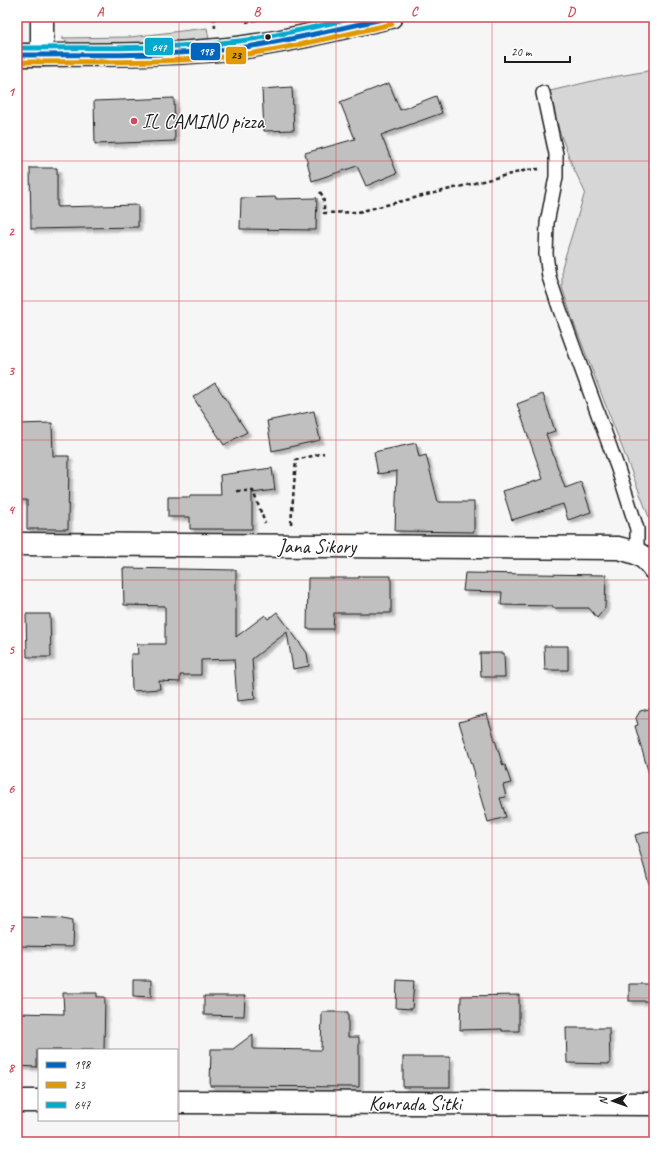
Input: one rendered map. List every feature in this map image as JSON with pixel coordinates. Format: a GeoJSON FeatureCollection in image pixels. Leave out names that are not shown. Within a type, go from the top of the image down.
{"type":"FeatureCollection","features":[{"type":"Feature","properties":{"kind":"street"},"geometry":{"type":"LineString","coordinates":[[42,17],[42,55]]}},
{"type":"Feature","properties":{"kind":"street"},"geometry":{"type":"LineString","coordinates":[[17,55],[174,53],[218,50],[246,47],[391,17]]}},
{"type":"Feature","properties":{"kind":"street","name":"Jana Sikory"},"geometry":{"type":"LineString","coordinates":[[17,544],[273,545],[627,550]]}},
{"type":"Feature","properties":{"kind":"street"},"geometry":{"type":"LineString","coordinates":[[627,550],[649,561],[654,569]]}},
{"type":"Feature","properties":{"kind":"street"},"geometry":{"type":"LineString","coordinates":[[17,1101],[38,1101]]}},
{"type":"Feature","properties":{"kind":"street","name":"Konrada Sitki"},"geometry":{"type":"LineString","coordinates":[[178,1102],[654,1104]]}},
{"type":"Feature","properties":{"kind":"lane"},"geometry":{"type":"LineString","coordinates":[[543,93],[556,154],[556,177],[547,223],[546,254],[549,277],[638,529],[627,550]]}},
{"type":"Feature","properties":{"kind":"path"},"geometry":{"type":"LineString","coordinates":[[246,22],[269,17]]}},
{"type":"Feature","properties":{"kind":"path"},"geometry":{"type":"LineString","coordinates":[[320,192],[324,201],[324,214],[358,212],[527,170],[539,169],[556,177]]}},
{"type":"Feature","properties":{"kind":"path"},"geometry":{"type":"LineString","coordinates":[[17,225],[22,225]]}},
{"type":"Feature","properties":{"kind":"path"},"geometry":{"type":"LineString","coordinates":[[290,530],[296,460],[324,454]]}},
{"type":"Feature","properties":{"kind":"path"},"geometry":{"type":"LineString","coordinates":[[237,491],[253,492],[273,545]]}},
{"type":"Feature","properties":{"kind":"shaded area"},"geometry":{"type":"Polygon","coordinates":[[[207,28],[208,40],[70,43],[61,38],[130,37],[207,28]]]}},
{"type":"Feature","properties":{"kind":"shaded area"},"geometry":{"type":"Polygon","coordinates":[[[654,70],[654,530],[572,318],[562,287],[562,267],[585,192],[572,165],[559,130],[550,91],[601,79],[654,70]]]}},
{"type":"Feature","properties":{"kind":"building"},"geometry":{"type":"Polygon","coordinates":[[[389,83],[400,110],[436,96],[442,113],[381,135],[397,173],[366,186],[357,166],[312,181],[305,153],[355,139],[340,102],[389,83]]]}},
{"type":"Feature","properties":{"kind":"building"},"geometry":{"type":"Polygon","coordinates":[[[292,87],[294,130],[264,131],[262,89],[292,87]]]}},
{"type":"Feature","properties":{"kind":"building","name":"IL CAMINO pizza"},"geometry":{"type":"Polygon","coordinates":[[[174,98],[175,141],[95,144],[94,101],[174,98]]]}},
{"type":"Feature","properties":{"kind":"building"},"geometry":{"type":"Polygon","coordinates":[[[30,168],[57,168],[57,207],[138,205],[138,227],[31,229],[30,168]]]}},
{"type":"Feature","properties":{"kind":"building"},"geometry":{"type":"Polygon","coordinates":[[[276,197],[276,199],[317,198],[316,230],[240,229],[241,198],[276,197]]]}},
{"type":"Feature","properties":{"kind":"building"},"geometry":{"type":"Polygon","coordinates":[[[215,383],[247,432],[224,445],[193,397],[215,383]]]}},
{"type":"Feature","properties":{"kind":"building"},"geometry":{"type":"Polygon","coordinates":[[[543,394],[555,431],[546,434],[565,488],[581,482],[591,512],[568,520],[563,504],[512,520],[503,491],[543,479],[517,404],[543,394]]]}},
{"type":"Feature","properties":{"kind":"building"},"geometry":{"type":"Polygon","coordinates":[[[314,411],[320,440],[272,451],[267,421],[314,411]]]}},
{"type":"Feature","properties":{"kind":"building"},"geometry":{"type":"Polygon","coordinates":[[[52,423],[53,456],[69,456],[68,529],[27,529],[27,500],[17,500],[17,424],[52,423]]]}},
{"type":"Feature","properties":{"kind":"building"},"geometry":{"type":"Polygon","coordinates":[[[416,443],[419,457],[426,455],[438,502],[474,502],[474,532],[395,531],[397,471],[378,474],[374,452],[416,443]]]}},
{"type":"Feature","properties":{"kind":"building"},"geometry":{"type":"Polygon","coordinates":[[[272,468],[275,490],[252,493],[252,529],[190,529],[190,517],[168,517],[168,497],[221,495],[220,475],[272,468]]]}},
{"type":"Feature","properties":{"kind":"building"},"geometry":{"type":"Polygon","coordinates":[[[123,568],[236,570],[236,637],[265,615],[268,619],[277,612],[307,653],[309,666],[293,669],[287,632],[252,659],[255,699],[237,701],[234,659],[201,660],[201,675],[180,675],[180,682],[159,681],[160,689],[132,691],[131,654],[138,654],[137,644],[165,644],[165,606],[124,605],[123,568]]]}},
{"type":"Feature","properties":{"kind":"building"},"geometry":{"type":"Polygon","coordinates":[[[465,573],[606,575],[605,608],[597,618],[589,608],[553,608],[553,606],[501,605],[502,592],[463,591],[465,573]]]}},
{"type":"Feature","properties":{"kind":"building"},"geometry":{"type":"Polygon","coordinates":[[[359,576],[391,576],[391,613],[334,613],[333,629],[307,629],[308,578],[359,578],[359,576]]]}},
{"type":"Feature","properties":{"kind":"building"},"geometry":{"type":"Polygon","coordinates":[[[26,614],[50,614],[51,657],[27,657],[26,614]]]}},
{"type":"Feature","properties":{"kind":"building"},"geometry":{"type":"Polygon","coordinates":[[[544,646],[568,646],[568,670],[545,670],[544,646]]]}},
{"type":"Feature","properties":{"kind":"building"},"geometry":{"type":"Polygon","coordinates":[[[480,653],[504,653],[505,677],[481,677],[480,653]]]}},
{"type":"Feature","properties":{"kind":"building"},"geometry":{"type":"Polygon","coordinates":[[[654,708],[654,773],[649,774],[635,726],[638,725],[636,718],[640,711],[654,708]]]}},
{"type":"Feature","properties":{"kind":"building"},"geometry":{"type":"Polygon","coordinates":[[[487,714],[503,766],[505,765],[511,783],[503,785],[506,797],[500,798],[506,817],[488,822],[459,722],[487,714]]]}},
{"type":"Feature","properties":{"kind":"building"},"geometry":{"type":"Polygon","coordinates":[[[654,830],[654,884],[649,884],[635,835],[654,830]]]}},
{"type":"Feature","properties":{"kind":"building"},"geometry":{"type":"Polygon","coordinates":[[[17,916],[59,917],[73,920],[72,947],[17,946],[17,916]]]}},
{"type":"Feature","properties":{"kind":"building"},"geometry":{"type":"Polygon","coordinates":[[[133,980],[151,980],[151,997],[133,996],[133,980]]]}},
{"type":"Feature","properties":{"kind":"building"},"geometry":{"type":"Polygon","coordinates":[[[397,980],[414,981],[412,1009],[396,1008],[397,980]]]}},
{"type":"Feature","properties":{"kind":"building"},"geometry":{"type":"Polygon","coordinates":[[[629,984],[654,984],[654,1001],[629,1001],[629,984]]]}},
{"type":"Feature","properties":{"kind":"building"},"geometry":{"type":"Polygon","coordinates":[[[63,993],[97,993],[97,997],[105,997],[104,1049],[38,1049],[37,1067],[17,1066],[17,1013],[64,1014],[63,993]]]}},
{"type":"Feature","properties":{"kind":"building"},"geometry":{"type":"Polygon","coordinates":[[[519,995],[519,1031],[502,1031],[502,1029],[460,1030],[461,996],[519,995]]]}},
{"type":"Feature","properties":{"kind":"building"},"geometry":{"type":"Polygon","coordinates":[[[204,996],[245,996],[244,1016],[204,1015],[204,996]]]}},
{"type":"Feature","properties":{"kind":"building"},"geometry":{"type":"Polygon","coordinates":[[[322,1012],[348,1012],[348,1037],[359,1037],[359,1087],[210,1086],[211,1049],[233,1049],[253,1034],[253,1049],[321,1050],[322,1012]]]}},
{"type":"Feature","properties":{"kind":"building"},"geometry":{"type":"Polygon","coordinates":[[[566,1028],[609,1028],[610,1064],[567,1063],[566,1028]]]}},
{"type":"Feature","properties":{"kind":"building"},"geometry":{"type":"Polygon","coordinates":[[[403,1057],[450,1057],[450,1087],[403,1087],[403,1057]]]}},
{"type":"Feature","properties":{"kind":"transit line","name":"647"},"geometry":{"type":"LineString","coordinates":[[17,48],[128,48],[211,44],[269,36],[358,17]]}},
{"type":"Feature","properties":{"kind":"transit line","name":"198"},"geometry":{"type":"LineString","coordinates":[[17,55],[184,53],[211,51],[277,42],[391,17]]}},
{"type":"Feature","properties":{"kind":"transit line","name":"23"},"geometry":{"type":"LineString","coordinates":[[17,62],[129,62],[213,58],[279,49],[392,24]]}},
{"type":"Feature","properties":{"kind":"place","name":"IL CAMINO pizza"},"geometry":{"type":"Point","coordinates":[134,121]}}]}
